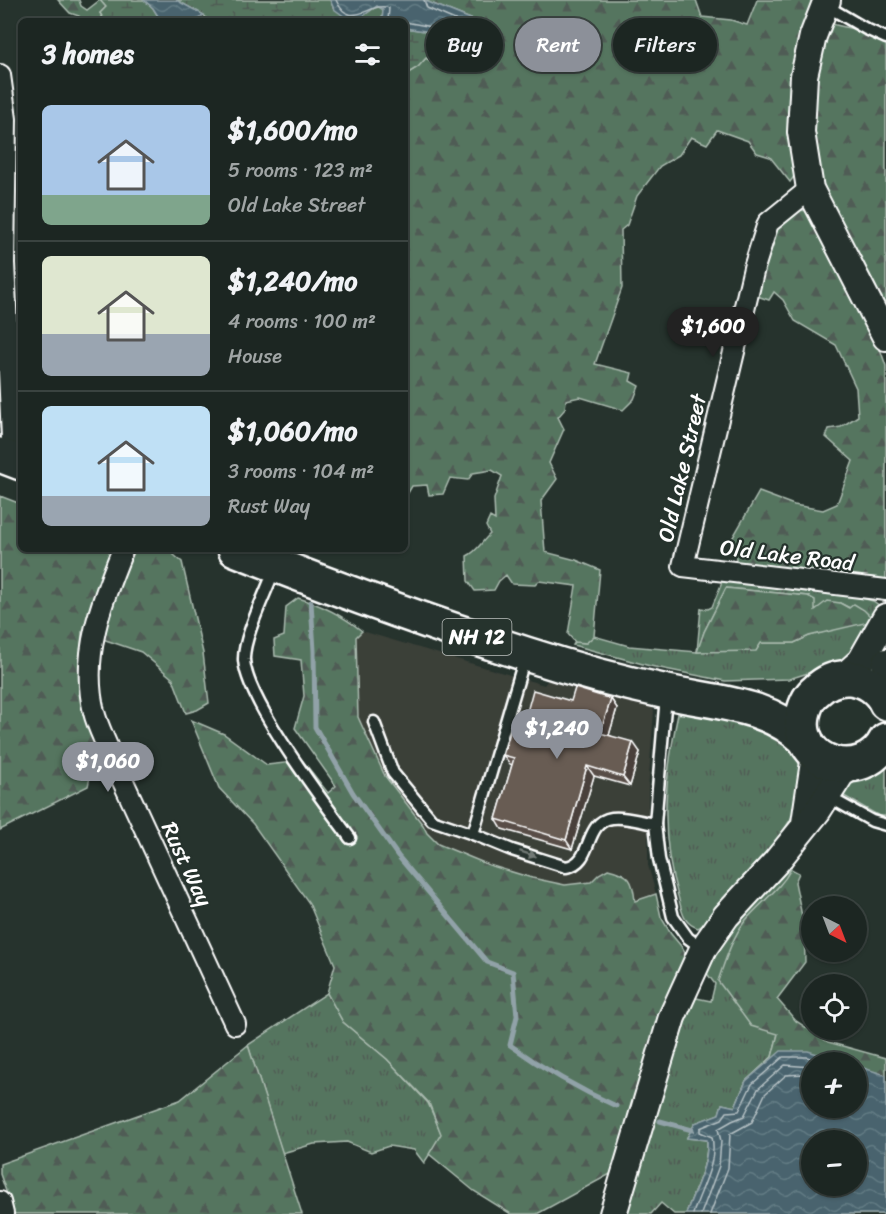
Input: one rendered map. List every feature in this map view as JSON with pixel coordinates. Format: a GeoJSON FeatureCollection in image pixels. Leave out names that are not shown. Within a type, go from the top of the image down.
{"type":"FeatureCollection","features":[{"type":"Feature","properties":{"kind":"highway","name":"NH 12"},"geometry":{"type":"LineString","coordinates":[[243,552],[526,654],[666,692],[726,702],[753,710],[791,725],[828,762],[840,765],[875,753]]}},
{"type":"Feature","properties":{"kind":"highway","name":"NH 12"},"geometry":{"type":"LineString","coordinates":[[726,702],[799,693],[832,681]]}},
{"type":"Feature","properties":{"kind":"highway"},"geometry":{"type":"LineString","coordinates":[[810,745],[802,720],[805,706],[812,694],[832,681],[864,681],[876,688],[886,701]]}},
{"type":"Feature","properties":{"kind":"street"},"geometry":{"type":"LineString","coordinates":[[826,2],[813,36],[804,76],[801,132],[810,189],[886,337]]}},
{"type":"Feature","properties":{"kind":"street"},"geometry":{"type":"LineString","coordinates":[[0,75],[6,119],[3,185],[4,263],[11,459]]}},
{"type":"Feature","properties":{"kind":"street","name":"Old Lake Street"},"geometry":{"type":"LineString","coordinates":[[683,566],[754,268],[768,223],[810,189]]}},
{"type":"Feature","properties":{"kind":"street","name":"Rust Way"},"geometry":{"type":"LineString","coordinates":[[122,552],[100,613],[92,645],[89,677],[94,712],[109,751],[235,1024]]}},
{"type":"Feature","properties":{"kind":"street","name":"Old Lake Road"},"geometry":{"type":"LineString","coordinates":[[683,566],[886,590]]}},
{"type":"Feature","properties":{"kind":"street"},"geometry":{"type":"LineString","coordinates":[[832,681],[861,661],[886,617]]}},
{"type":"Feature","properties":{"kind":"street"},"geometry":{"type":"LineString","coordinates":[[886,662],[886,701]]}},
{"type":"Feature","properties":{"kind":"street"},"geometry":{"type":"LineString","coordinates":[[805,824],[814,762],[810,745]]}},
{"type":"Feature","properties":{"kind":"street"},"geometry":{"type":"LineString","coordinates":[[613,1214],[672,1017],[703,949],[726,916],[776,861],[827,796],[841,774],[875,753]]}},
{"type":"Feature","properties":{"kind":"street"},"geometry":{"type":"LineString","coordinates":[[0,1202],[3,1214]]}},
{"type":"Feature","properties":{"kind":"lane"},"geometry":{"type":"LineString","coordinates":[[826,2],[866,29],[886,38]]}},
{"type":"Feature","properties":{"kind":"lane"},"geometry":{"type":"LineString","coordinates":[[277,565],[246,644],[244,659],[247,675],[279,735],[350,838]]}},
{"type":"Feature","properties":{"kind":"lane"},"geometry":{"type":"LineString","coordinates":[[473,834],[526,654]]}},
{"type":"Feature","properties":{"kind":"lane"},"geometry":{"type":"LineString","coordinates":[[666,692],[655,824],[659,859],[673,917],[688,938],[703,949]]}},
{"type":"Feature","properties":{"kind":"lane"},"geometry":{"type":"LineString","coordinates":[[374,722],[393,772],[432,820],[566,867],[573,866],[580,861],[592,832],[605,819],[615,817],[655,824]]}},
{"type":"Feature","properties":{"kind":"lane"},"geometry":{"type":"LineString","coordinates":[[827,796],[872,821],[886,825]]}},
{"type":"Feature","properties":{"kind":"shaded area"},"geometry":{"type":"Polygon","coordinates":[[[362,631],[544,685],[548,680],[652,707],[654,710],[648,791],[648,865],[656,894],[635,901],[622,872],[608,869],[591,882],[565,885],[489,865],[438,844],[427,833],[385,776],[358,717],[356,636],[362,631]]]}},
{"type":"Feature","properties":{"kind":"green space"},"geometry":{"type":"Polygon","coordinates":[[[58,0],[79,0],[81,6],[87,10],[100,0],[106,7],[100,13],[103,18],[79,18],[70,13],[58,0]]]}},
{"type":"Feature","properties":{"kind":"green space"},"geometry":{"type":"Polygon","coordinates":[[[100,0],[144,0],[159,18],[103,18],[100,13],[106,7],[100,0]]]}},
{"type":"Feature","properties":{"kind":"green space"},"geometry":{"type":"Polygon","coordinates":[[[176,0],[330,0],[334,9],[363,16],[377,6],[383,9],[382,18],[206,18],[176,0]]]}},
{"type":"Feature","properties":{"kind":"green space"},"geometry":{"type":"Polygon","coordinates":[[[423,0],[696,0],[702,17],[712,18],[613,18],[613,72],[717,72],[717,19],[747,25],[757,0],[817,0],[795,175],[790,182],[770,157],[757,153],[748,141],[717,130],[707,144],[691,137],[679,155],[660,166],[637,196],[627,225],[621,230],[622,288],[595,364],[632,373],[630,381],[639,386],[634,399],[623,410],[580,397],[566,400],[565,409],[558,417],[564,429],[549,463],[557,479],[541,501],[545,552],[576,560],[600,570],[594,636],[586,643],[575,642],[568,634],[576,586],[539,581],[535,585],[512,584],[506,575],[494,590],[475,591],[468,581],[467,556],[477,549],[490,534],[486,526],[490,517],[495,520],[494,499],[502,476],[492,470],[473,473],[468,480],[450,478],[443,494],[429,495],[427,485],[412,486],[408,493],[408,73],[426,58],[426,72],[503,72],[503,18],[468,18],[423,0]]]}},
{"type":"Feature","properties":{"kind":"green space"},"geometry":{"type":"Polygon","coordinates":[[[827,23],[858,30],[886,43],[886,315],[847,240],[824,186],[816,158],[811,131],[810,105],[827,23]]]}},
{"type":"Feature","properties":{"kind":"green space"},"geometry":{"type":"Polygon","coordinates":[[[408,28],[426,31],[426,58],[408,73],[408,28]]]}},
{"type":"Feature","properties":{"kind":"green space"},"geometry":{"type":"Polygon","coordinates":[[[797,210],[810,211],[872,326],[886,366],[886,579],[737,563],[732,539],[759,492],[794,505],[823,510],[837,504],[853,461],[826,437],[829,429],[841,427],[858,416],[856,388],[836,345],[795,321],[783,300],[774,292],[769,300],[757,296],[771,238],[781,223],[797,210]]]}},
{"type":"Feature","properties":{"kind":"green space"},"geometry":{"type":"Polygon","coordinates":[[[0,496],[18,503],[18,552],[170,552],[182,562],[203,653],[209,703],[186,713],[173,679],[141,652],[82,632],[79,676],[96,751],[88,786],[0,830],[0,496]]]}},
{"type":"Feature","properties":{"kind":"green space"},"geometry":{"type":"Polygon","coordinates":[[[722,579],[858,597],[879,605],[873,629],[843,662],[789,679],[725,681],[650,666],[573,645],[575,642],[586,643],[594,636],[629,646],[697,652],[701,608],[712,607],[722,579]],[[726,588],[704,632],[698,652],[760,643],[794,643],[835,629],[850,608],[840,603],[815,610],[808,596],[726,588]]]}},
{"type":"Feature","properties":{"kind":"green space"},"geometry":{"type":"Polygon","coordinates":[[[726,588],[808,596],[815,600],[815,610],[827,601],[840,603],[849,608],[854,604],[870,616],[869,622],[809,636],[794,643],[761,643],[756,651],[697,652],[704,632],[726,588]]]}},
{"type":"Feature","properties":{"kind":"green space"},"geometry":{"type":"Polygon","coordinates":[[[298,598],[331,611],[362,631],[356,637],[358,717],[385,776],[427,833],[438,844],[489,865],[565,885],[591,882],[608,869],[621,873],[631,883],[635,901],[656,894],[661,917],[685,953],[683,967],[614,1172],[537,1214],[511,1214],[474,1191],[429,1154],[441,1134],[429,1103],[387,1059],[343,1022],[327,993],[335,965],[309,903],[253,824],[219,788],[191,720],[224,734],[267,765],[303,761],[328,793],[336,786],[295,728],[304,696],[301,660],[275,656],[274,640],[284,636],[286,607],[298,598]]]}},
{"type":"Feature","properties":{"kind":"green space"},"geometry":{"type":"Polygon","coordinates":[[[696,713],[770,723],[804,753],[802,794],[786,827],[707,923],[698,928],[689,923],[681,906],[672,873],[666,828],[667,782],[678,714],[696,713]]]}},
{"type":"Feature","properties":{"kind":"green space"},"geometry":{"type":"Polygon","coordinates":[[[886,760],[886,816],[879,816],[844,796],[842,788],[886,760]]]}},
{"type":"Feature","properties":{"kind":"green space"},"geometry":{"type":"Polygon","coordinates":[[[795,858],[785,880],[744,923],[778,1034],[772,1057],[746,1081],[735,1107],[692,1130],[687,1137],[707,1140],[707,1150],[703,1169],[686,1214],[674,1214],[661,1203],[651,1214],[624,1214],[692,997],[711,1001],[715,984],[705,971],[730,927],[795,858]]]}},
{"type":"Feature","properties":{"kind":"green space"},"geometry":{"type":"Polygon","coordinates":[[[791,869],[799,873],[795,882],[801,911],[801,962],[805,962],[777,999],[801,1024],[801,1040],[825,1040],[864,1052],[801,1052],[801,1118],[867,1118],[867,1053],[886,1058],[886,1214],[686,1214],[706,1159],[707,1150],[707,1140],[687,1138],[695,1123],[719,1114],[722,1104],[735,1107],[746,1081],[772,1057],[778,1034],[751,1026],[718,981],[740,928],[776,890],[791,869]]]}},
{"type":"Feature","properties":{"kind":"green space"},"geometry":{"type":"Polygon","coordinates":[[[327,993],[343,1022],[387,1059],[428,1103],[442,1135],[424,1163],[414,1150],[389,1146],[371,1152],[347,1142],[314,1144],[282,1153],[248,1045],[327,993]]]}},
{"type":"Feature","properties":{"kind":"green space"},"geometry":{"type":"Polygon","coordinates":[[[248,1045],[302,1214],[14,1214],[0,1174],[0,1164],[180,1100],[248,1045]]]}},
{"type":"Feature","properties":{"kind":"water"},"geometry":{"type":"Polygon","coordinates":[[[144,0],[176,0],[204,15],[200,18],[159,18],[144,0]]]}},
{"type":"Feature","properties":{"kind":"water"},"geometry":{"type":"Polygon","coordinates":[[[330,0],[423,0],[468,18],[426,18],[426,31],[408,28],[408,18],[382,18],[383,10],[377,6],[363,16],[345,17],[334,9],[330,0]]]}},
{"type":"Feature","properties":{"kind":"water"},"geometry":{"type":"Polygon","coordinates":[[[781,1051],[811,1052],[801,1052],[801,1118],[867,1118],[867,1069],[886,1075],[886,1214],[686,1214],[706,1159],[707,1150],[707,1140],[687,1138],[695,1123],[719,1114],[722,1104],[735,1107],[746,1081],[781,1051]]]}},
{"type":"Feature","properties":{"kind":"building"},"geometry":{"type":"Polygon","coordinates":[[[575,688],[611,699],[600,733],[633,742],[623,777],[587,766],[566,840],[496,819],[514,758],[503,755],[514,720],[524,723],[533,690],[571,701],[575,688]]]}},
{"type":"Feature","properties":{"kind":"waterway"},"geometry":{"type":"LineString","coordinates":[[311,602],[315,727],[353,793],[398,856],[487,962],[513,972],[517,1016],[510,1045],[561,1078],[616,1106]]}},
{"type":"Feature","properties":{"kind":"waterway"},"geometry":{"type":"LineString","coordinates":[[660,1121],[692,1130]]}}]}
